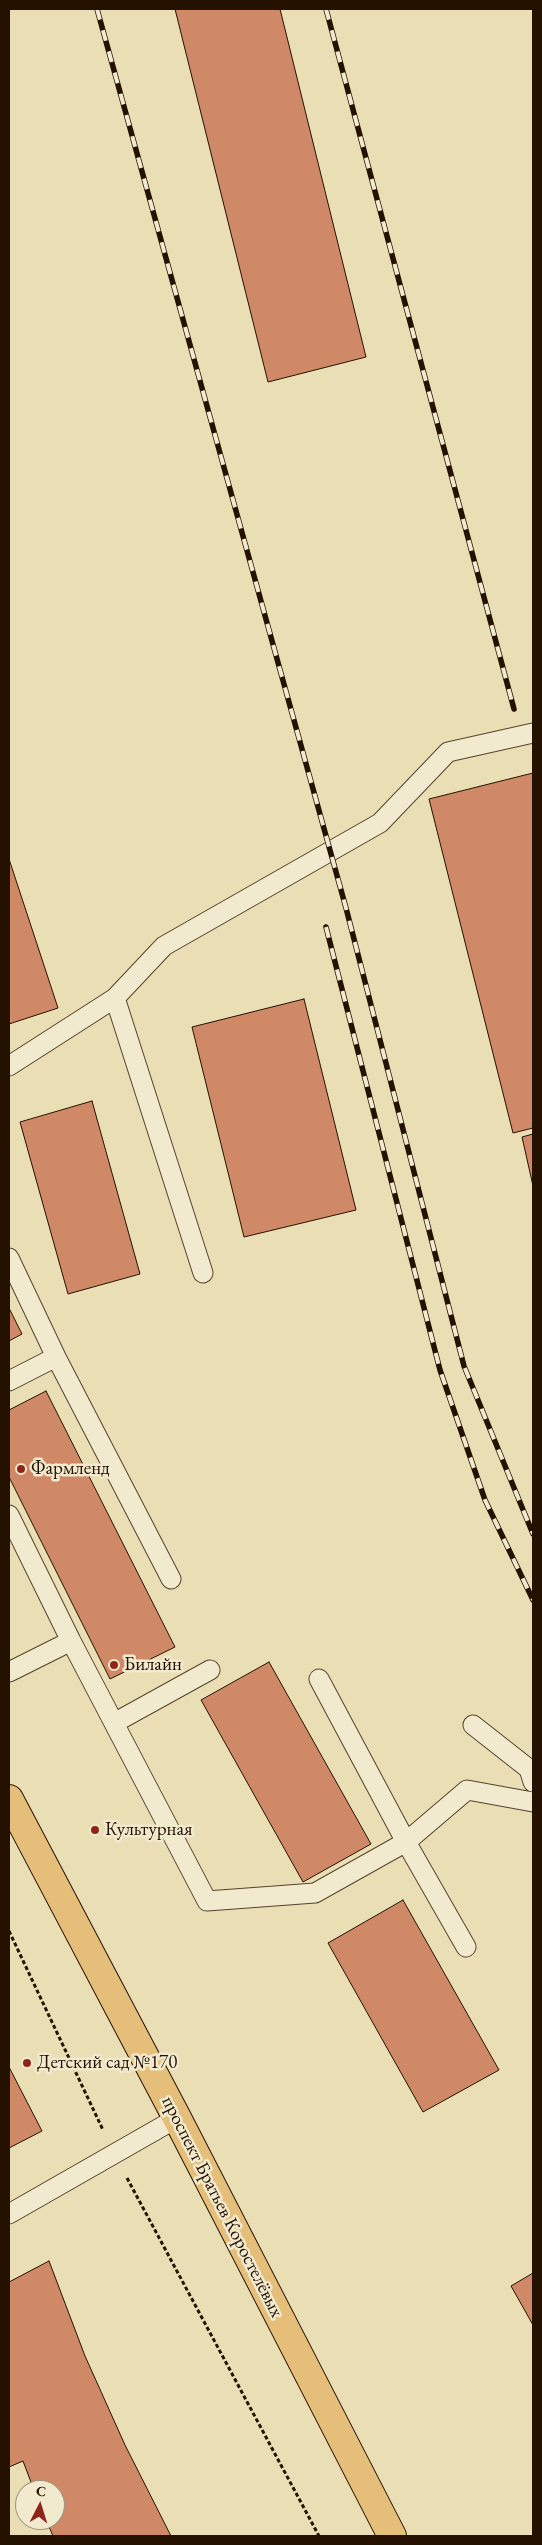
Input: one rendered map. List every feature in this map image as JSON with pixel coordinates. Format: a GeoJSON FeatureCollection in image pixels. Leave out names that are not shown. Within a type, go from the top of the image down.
{"type":"FeatureCollection","features":[{"type":"Feature","properties":{"kind":"main road","name":"проспект Братьев Коростелёвых"},"geometry":{"type":"LineString","coordinates":[[9,1798],[177,2118],[392,2536]]}},
{"type":"Feature","properties":{"kind":"lane"},"geometry":{"type":"LineString","coordinates":[[9,1066],[115,998],[164,946],[380,823],[448,752],[533,733]]}},
{"type":"Feature","properties":{"kind":"lane"},"geometry":{"type":"LineString","coordinates":[[115,998],[203,1273]]}},
{"type":"Feature","properties":{"kind":"lane"},"geometry":{"type":"LineString","coordinates":[[9,1258],[56,1357],[171,1579]]}},
{"type":"Feature","properties":{"kind":"lane"},"geometry":{"type":"LineString","coordinates":[[9,1381],[56,1357]]}},
{"type":"Feature","properties":{"kind":"lane"},"geometry":{"type":"LineString","coordinates":[[9,1515],[71,1641],[207,1901],[315,1894],[406,1842],[467,1790],[533,1802]]}},
{"type":"Feature","properties":{"kind":"lane"},"geometry":{"type":"LineString","coordinates":[[9,1672],[71,1641]]}},
{"type":"Feature","properties":{"kind":"lane"},"geometry":{"type":"LineString","coordinates":[[114,1723],[210,1670]]}},
{"type":"Feature","properties":{"kind":"lane"},"geometry":{"type":"LineString","coordinates":[[319,1679],[406,1842],[466,1947]]}},
{"type":"Feature","properties":{"kind":"lane"},"geometry":{"type":"LineString","coordinates":[[473,1726],[529,1769],[533,1782]]}},
{"type":"Feature","properties":{"kind":"lane"},"geometry":{"type":"LineString","coordinates":[[9,2214],[177,2118]]}},
{"type":"Feature","properties":{"kind":"path"},"geometry":{"type":"LineString","coordinates":[[9,1931],[114,2154],[319,2536]]}},
{"type":"Feature","properties":{"kind":"building"},"geometry":{"type":"Polygon","coordinates":[[[175,9],[280,9],[366,357],[268,382],[175,9]]]}},
{"type":"Feature","properties":{"kind":"building"},"geometry":{"type":"Polygon","coordinates":[[[533,773],[533,1128],[513,1133],[429,799],[533,773]]]}},
{"type":"Feature","properties":{"kind":"building"},"geometry":{"type":"Polygon","coordinates":[[[9,859],[58,1008],[9,1024],[9,859]]]}},
{"type":"Feature","properties":{"kind":"building"},"geometry":{"type":"Polygon","coordinates":[[[304,999],[356,1210],[244,1237],[192,1027],[304,999]]]}},
{"type":"Feature","properties":{"kind":"building"},"geometry":{"type":"Polygon","coordinates":[[[92,1101],[140,1274],[68,1294],[20,1122],[92,1101]]]}},
{"type":"Feature","properties":{"kind":"building"},"geometry":{"type":"Polygon","coordinates":[[[533,1134],[533,1186],[522,1137],[533,1134]]]}},
{"type":"Feature","properties":{"kind":"building"},"geometry":{"type":"Polygon","coordinates":[[[9,1308],[22,1334],[9,1341],[9,1308]]]}},
{"type":"Feature","properties":{"kind":"building"},"geometry":{"type":"Polygon","coordinates":[[[46,1391],[175,1647],[110,1679],[9,1477],[9,1410],[46,1391]]]}},
{"type":"Feature","properties":{"kind":"building"},"geometry":{"type":"Polygon","coordinates":[[[269,1662],[371,1844],[303,1882],[201,1700],[269,1662]]]}},
{"type":"Feature","properties":{"kind":"building"},"geometry":{"type":"Polygon","coordinates":[[[403,1900],[499,2070],[423,2112],[328,1943],[403,1900]]]}},
{"type":"Feature","properties":{"kind":"building"},"geometry":{"type":"Polygon","coordinates":[[[9,2067],[42,2131],[9,2148],[9,2067]]]}},
{"type":"Feature","properties":{"kind":"building"},"geometry":{"type":"Polygon","coordinates":[[[49,2261],[85,2356],[125,2445],[171,2536],[53,2536],[50,2530],[65,2530],[65,2480],[30,2480],[23,2461],[9,2467],[9,2282],[49,2261]]]}},
{"type":"Feature","properties":{"kind":"building"},"geometry":{"type":"Polygon","coordinates":[[[533,2273],[533,2325],[511,2286],[533,2273]]]}},
{"type":"Feature","properties":{"kind":"railway"},"geometry":{"type":"LineString","coordinates":[[97,9],[346,908],[464,1366],[533,1534]]}},
{"type":"Feature","properties":{"kind":"railway"},"geometry":{"type":"LineString","coordinates":[[326,9],[514,709]]}},
{"type":"Feature","properties":{"kind":"railway"},"geometry":{"type":"LineString","coordinates":[[326,927],[440,1370],[485,1500],[533,1600]]}},
{"type":"Feature","properties":{"kind":"place","name":"Фармленд"},"geometry":{"type":"Point","coordinates":[21,1469]}},
{"type":"Feature","properties":{"kind":"place","name":"Билайн"},"geometry":{"type":"Point","coordinates":[114,1665]}},
{"type":"Feature","properties":{"kind":"place","name":"Культурная"},"geometry":{"type":"Point","coordinates":[95,1830]}},
{"type":"Feature","properties":{"kind":"place","name":"Детский сад №170"},"geometry":{"type":"Point","coordinates":[27,2063]}}]}
